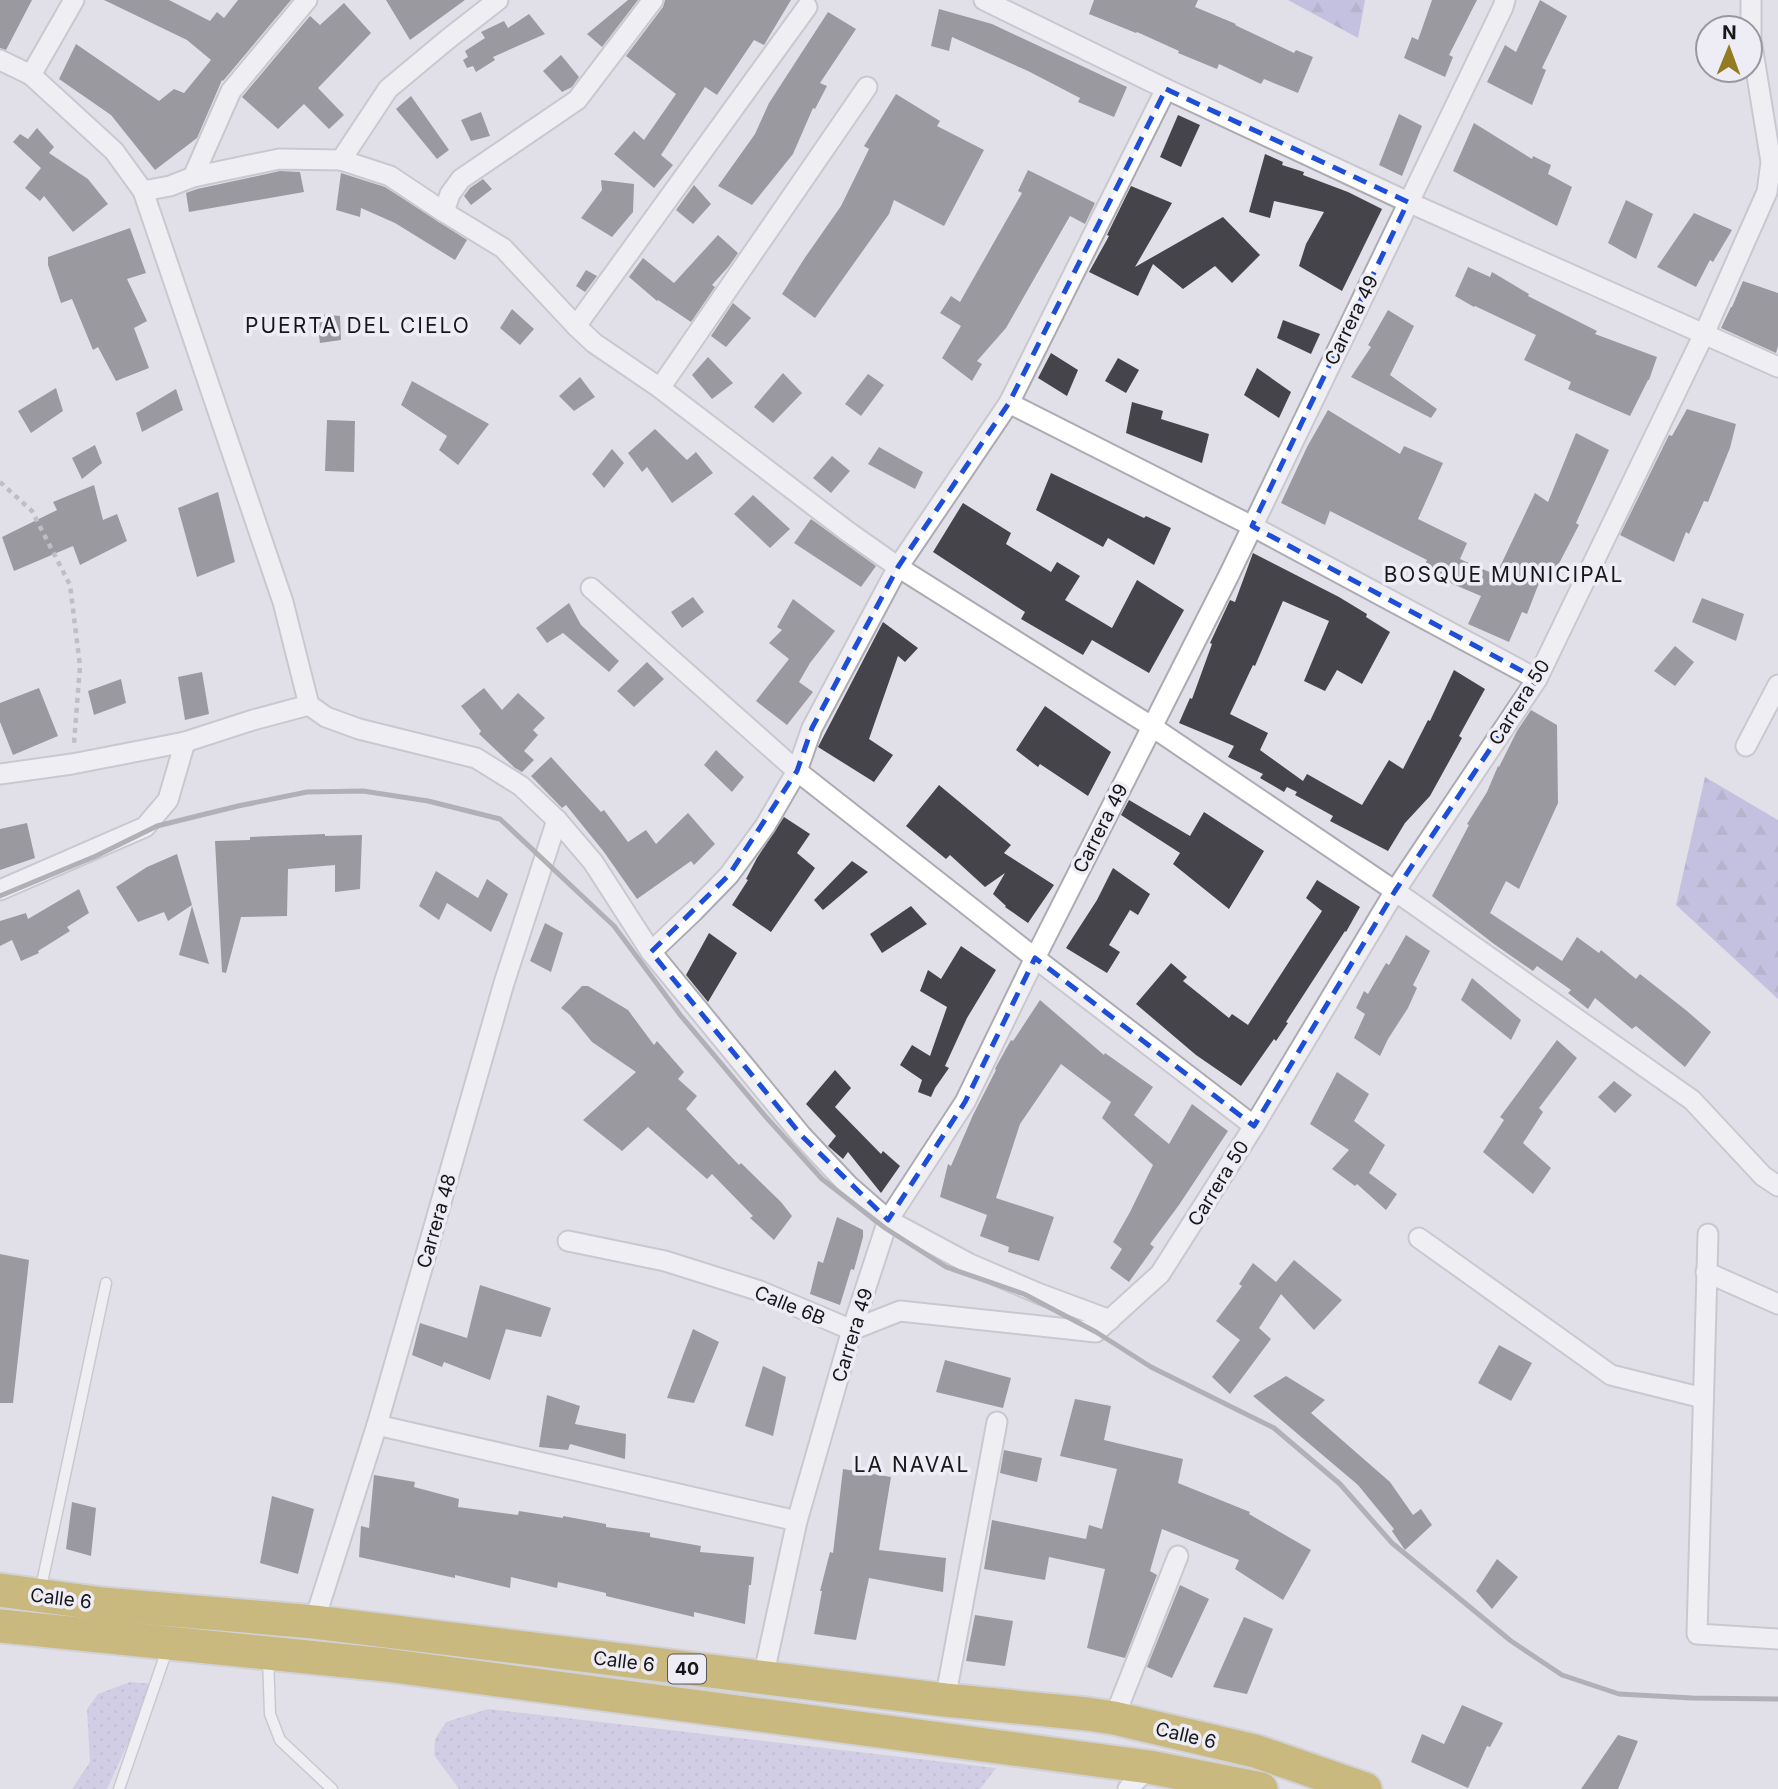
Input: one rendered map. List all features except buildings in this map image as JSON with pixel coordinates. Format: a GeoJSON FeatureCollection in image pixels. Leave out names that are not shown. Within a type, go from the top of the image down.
{"type":"FeatureCollection","features":[{"type":"Feature","properties":{"kind":"highway","name":"Calle 6"},"geometry":{"type":"LineString","coordinates":[[0,1590],[103,1604],[314,1622],[945,1700],[1087,1714],[1255,1751],[1365,1789]]}},
{"type":"Feature","properties":{"kind":"highway","name":"Calle 6"},"geometry":{"type":"LineString","coordinates":[[0,1626],[386,1665],[1138,1778],[1261,1789]]}},
{"type":"Feature","properties":{"kind":"street"},"geometry":{"type":"LineString","coordinates":[[31,75],[74,0]]}},
{"type":"Feature","properties":{"kind":"street"},"geometry":{"type":"LineString","coordinates":[[193,177],[231,91],[307,0]]}},
{"type":"Feature","properties":{"kind":"street"},"geometry":{"type":"LineString","coordinates":[[341,160],[388,89],[498,0]]}},
{"type":"Feature","properties":{"kind":"street"},"geometry":{"type":"LineString","coordinates":[[444,212],[450,194],[461,179],[577,100],[653,0]]}},
{"type":"Feature","properties":{"kind":"street"},"geometry":{"type":"LineString","coordinates":[[984,0],[1408,202],[1778,367]]}},
{"type":"Feature","properties":{"kind":"street","name":"Carrera 49"},"geometry":{"type":"LineString","coordinates":[[763,1678],[797,1521],[852,1330],[888,1220],[965,1101],[1223,588],[1505,0]]}},
{"type":"Feature","properties":{"kind":"street","name":"Carrera 50"},"geometry":{"type":"LineString","coordinates":[[1103,1326],[1160,1273],[1254,1126],[1395,891],[1537,679],[1704,334],[1767,192],[1771,162],[1751,39],[1751,0]]}},
{"type":"Feature","properties":{"kind":"street"},"geometry":{"type":"LineString","coordinates":[[576,326],[807,7]]}},
{"type":"Feature","properties":{"kind":"street"},"geometry":{"type":"LineString","coordinates":[[0,60],[31,75],[114,151],[143,191],[284,602],[309,705],[326,717],[359,729],[476,758],[521,786],[557,820],[593,862],[651,952],[802,1136],[849,1186],[888,1220],[982,1269],[1040,1294],[1103,1326]]}},
{"type":"Feature","properties":{"kind":"street"},"geometry":{"type":"LineString","coordinates":[[660,388],[867,87]]}},
{"type":"Feature","properties":{"kind":"street"},"geometry":{"type":"LineString","coordinates":[[651,952],[729,875],[765,826],[797,771],[811,728],[898,567],[1009,402],[1166,89]]}},
{"type":"Feature","properties":{"kind":"street"},"geometry":{"type":"LineString","coordinates":[[143,191],[170,186],[193,177],[279,159],[341,160],[390,176],[503,248],[594,343],[660,388],[898,567],[1152,726],[1395,891],[1692,1100],[1763,1176],[1778,1186]]}},
{"type":"Feature","properties":{"kind":"street"},"geometry":{"type":"LineString","coordinates":[[1009,402],[1252,526],[1537,679]]}},
{"type":"Feature","properties":{"kind":"street"},"geometry":{"type":"LineString","coordinates":[[591,588],[797,771],[1254,1126]]}},
{"type":"Feature","properties":{"kind":"street"},"geometry":{"type":"LineString","coordinates":[[1746,746],[1778,685]]}},
{"type":"Feature","properties":{"kind":"street"},"geometry":{"type":"LineString","coordinates":[[0,775],[185,742],[309,705]]}},
{"type":"Feature","properties":{"kind":"street"},"geometry":{"type":"LineString","coordinates":[[0,890],[145,827],[169,800],[185,742]]}},
{"type":"Feature","properties":{"kind":"street","name":"Carrera 48"},"geometry":{"type":"LineString","coordinates":[[314,1622],[377,1425],[504,983],[557,820]]}},
{"type":"Feature","properties":{"kind":"street"},"geometry":{"type":"LineString","coordinates":[[1707,1234],[1697,1634],[1778,1639]]}},
{"type":"Feature","properties":{"kind":"street"},"geometry":{"type":"LineString","coordinates":[[1419,1238],[1611,1375],[1703,1398]]}},
{"type":"Feature","properties":{"kind":"street","name":"Calle 6B"},"geometry":{"type":"LineString","coordinates":[[568,1241],[665,1261],[760,1292],[852,1330]]}},
{"type":"Feature","properties":{"kind":"street"},"geometry":{"type":"LineString","coordinates":[[1706,1272],[1778,1304]]}},
{"type":"Feature","properties":{"kind":"street"},"geometry":{"type":"LineString","coordinates":[[852,1330],[900,1311],[1103,1326]]}},
{"type":"Feature","properties":{"kind":"street"},"geometry":{"type":"LineString","coordinates":[[945,1700],[997,1422]]}},
{"type":"Feature","properties":{"kind":"street"},"geometry":{"type":"LineString","coordinates":[[377,1425],[797,1521]]}},
{"type":"Feature","properties":{"kind":"street"},"geometry":{"type":"LineString","coordinates":[[1114,1718],[1178,1556]]}},
{"type":"Feature","properties":{"kind":"lane"},"geometry":{"type":"LineString","coordinates":[[39,1595],[106,1283]]}},
{"type":"Feature","properties":{"kind":"lane"},"geometry":{"type":"LineString","coordinates":[[119,1789],[169,1643]]}},
{"type":"Feature","properties":{"kind":"lane"},"geometry":{"type":"LineString","coordinates":[[268,1653],[270,1714],[280,1740],[332,1789]]}},
{"type":"Feature","properties":{"kind":"path"},"geometry":{"type":"LineString","coordinates":[[0,482],[33,512],[70,584],[80,666],[72,764]]}},
{"type":"Feature","properties":{"kind":"highlighted area"},"geometry":{"type":"Polygon","coordinates":[[[1166,89],[1408,202],[1252,526],[1537,679],[1395,891],[1254,1126],[1035,958],[965,1102],[888,1220],[802,1136],[651,952],[729,875],[797,771],[812,728],[898,567],[1009,403],[1166,89]]]}},
{"type":"Feature","properties":{"kind":"shaded area"},"geometry":{"type":"Polygon","coordinates":[[[130,1682],[155,1684],[107,1789],[72,1789],[90,1762],[87,1709],[98,1694],[130,1682]]]}},
{"type":"Feature","properties":{"kind":"shaded area"},"geometry":{"type":"Polygon","coordinates":[[[488,1709],[996,1768],[980,1789],[459,1789],[434,1755],[435,1739],[446,1722],[488,1709]]]}},
{"type":"Feature","properties":{"kind":"green space"},"geometry":{"type":"Polygon","coordinates":[[[1288,0],[1365,0],[1358,38],[1288,0]]]}},
{"type":"Feature","properties":{"kind":"green space"},"geometry":{"type":"Polygon","coordinates":[[[1705,777],[1778,820],[1778,999],[1676,905],[1705,777]]]}},
{"type":"Feature","properties":{"kind":"railway"},"geometry":{"type":"LineString","coordinates":[[0,896],[96,856],[157,826],[307,792],[363,791],[428,801],[500,819],[614,926],[681,1016],[822,1179],[885,1228],[946,1267],[1024,1294],[1096,1332],[1151,1367],[1274,1428],[1340,1484],[1392,1543],[1511,1641],[1562,1675],[1619,1694],[1778,1699]]}},
{"type":"Feature","properties":{"kind":"district","name":"PUERTA DEL CIELO"},"geometry":{"type":"Point","coordinates":[358,326]}},
{"type":"Feature","properties":{"kind":"district","name":"BOSQUE MUNICIPAL"},"geometry":{"type":"Point","coordinates":[1504,575]}},
{"type":"Feature","properties":{"kind":"district","name":"LA NAVAL"},"geometry":{"type":"Point","coordinates":[912,1465]}}]}
